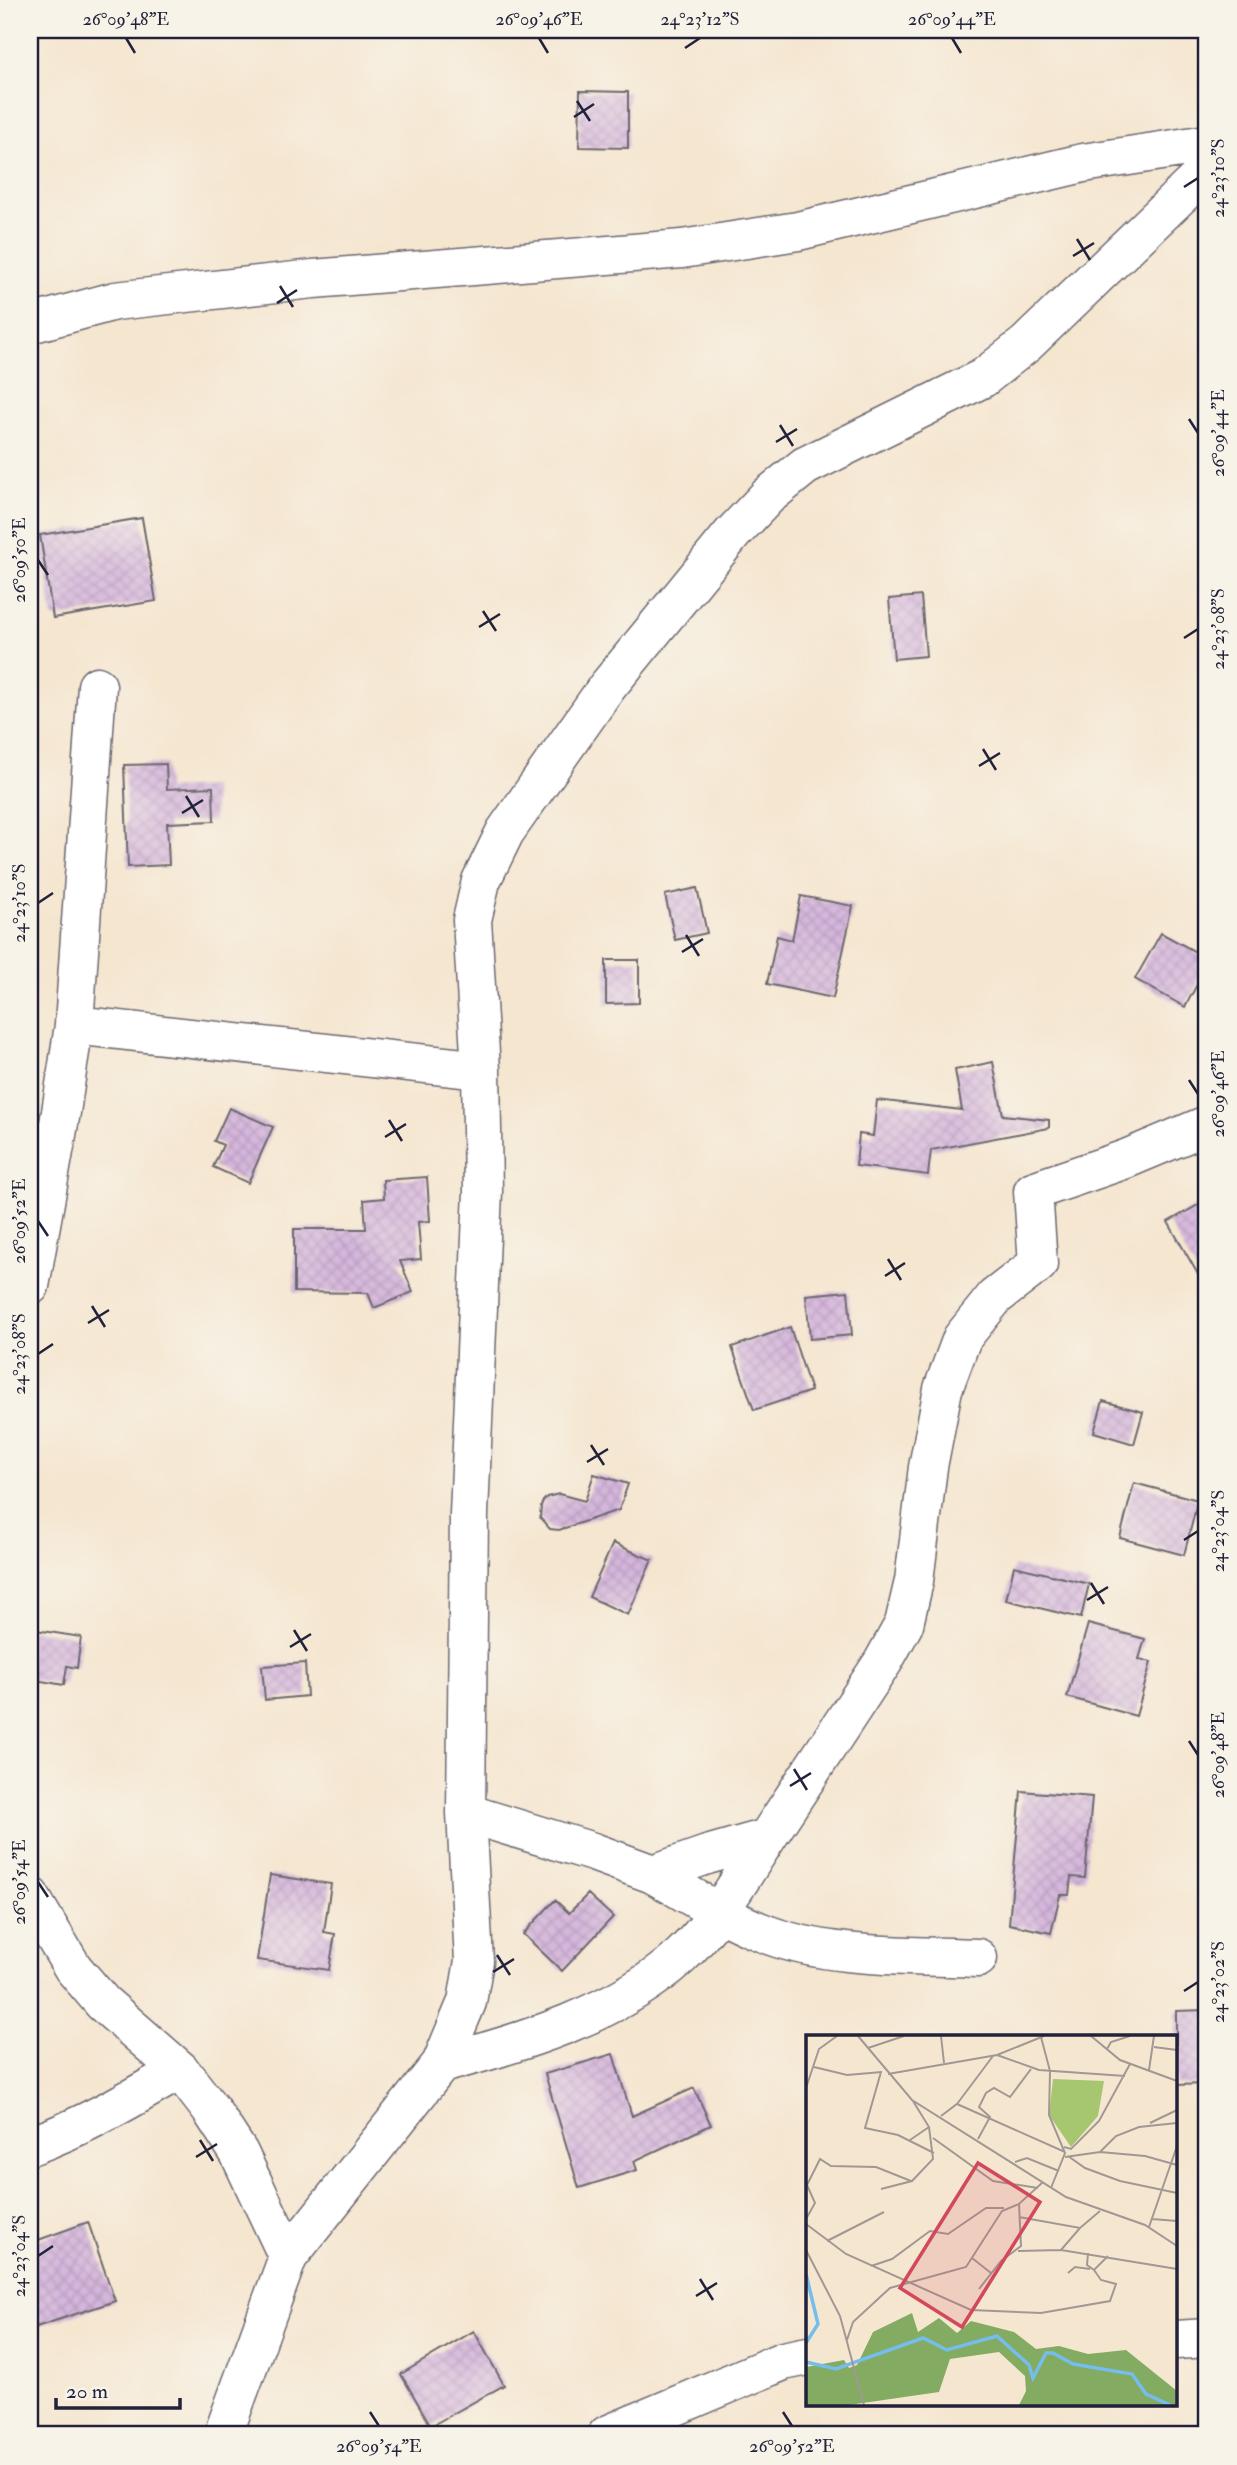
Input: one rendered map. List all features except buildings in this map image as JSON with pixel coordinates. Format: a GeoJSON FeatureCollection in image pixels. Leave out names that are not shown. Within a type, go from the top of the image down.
{"type":"FeatureCollection","features":[{"type":"Feature","properties":{"kind":"street"},"geometry":{"type":"LineString","coordinates":[[30,324],[115,301],[313,279],[695,247],[820,226],[1083,163],[1207,144]]}},
{"type":"Feature","properties":{"kind":"street"},"geometry":{"type":"LineString","coordinates":[[223,2435],[288,2258],[441,2064],[467,2002],[474,1961],[466,1813],[469,1514],[483,1191],[481,1070],[472,920],[481,881],[505,832],[607,687],[733,533],[768,496],[805,466],[984,378],[1026,344],[1207,170]]}},
{"type":"Feature","properties":{"kind":"street"},"geometry":{"type":"LineString","coordinates":[[30,1286],[74,1026],[97,686]]}},
{"type":"Feature","properties":{"kind":"street"},"geometry":{"type":"LineString","coordinates":[[74,1026],[481,1070]]}},
{"type":"Feature","properties":{"kind":"street"},"geometry":{"type":"LineString","coordinates":[[441,2064],[509,2046],[557,2029],[637,1989],[681,1956],[720,1913],[883,1662],[904,1623],[914,1581],[928,1467],[943,1390],[962,1338],[995,1297],[1038,1264],[1033,1191],[1126,1159],[1207,1125]]}},
{"type":"Feature","properties":{"kind":"street"},"geometry":{"type":"LineString","coordinates":[[466,1813],[593,1852],[653,1874],[720,1913],[763,1933],[838,1952],[978,1958]]}},
{"type":"Feature","properties":{"kind":"street"},"geometry":{"type":"LineString","coordinates":[[653,1874],[707,1854],[767,1838]]}},
{"type":"Feature","properties":{"kind":"street"},"geometry":{"type":"LineString","coordinates":[[30,1896],[73,1968],[103,2003],[180,2070],[211,2110],[239,2153],[288,2258]]}},
{"type":"Feature","properties":{"kind":"street"},"geometry":{"type":"LineString","coordinates":[[30,2146],[70,2132],[180,2070]]}},
{"type":"Feature","properties":{"kind":"street"},"geometry":{"type":"LineString","coordinates":[[1178,2340],[1207,2339]]}},
{"type":"Feature","properties":{"kind":"street"},"geometry":{"type":"LineString","coordinates":[[607,2435],[783,2361],[806,2356]]}}]}
